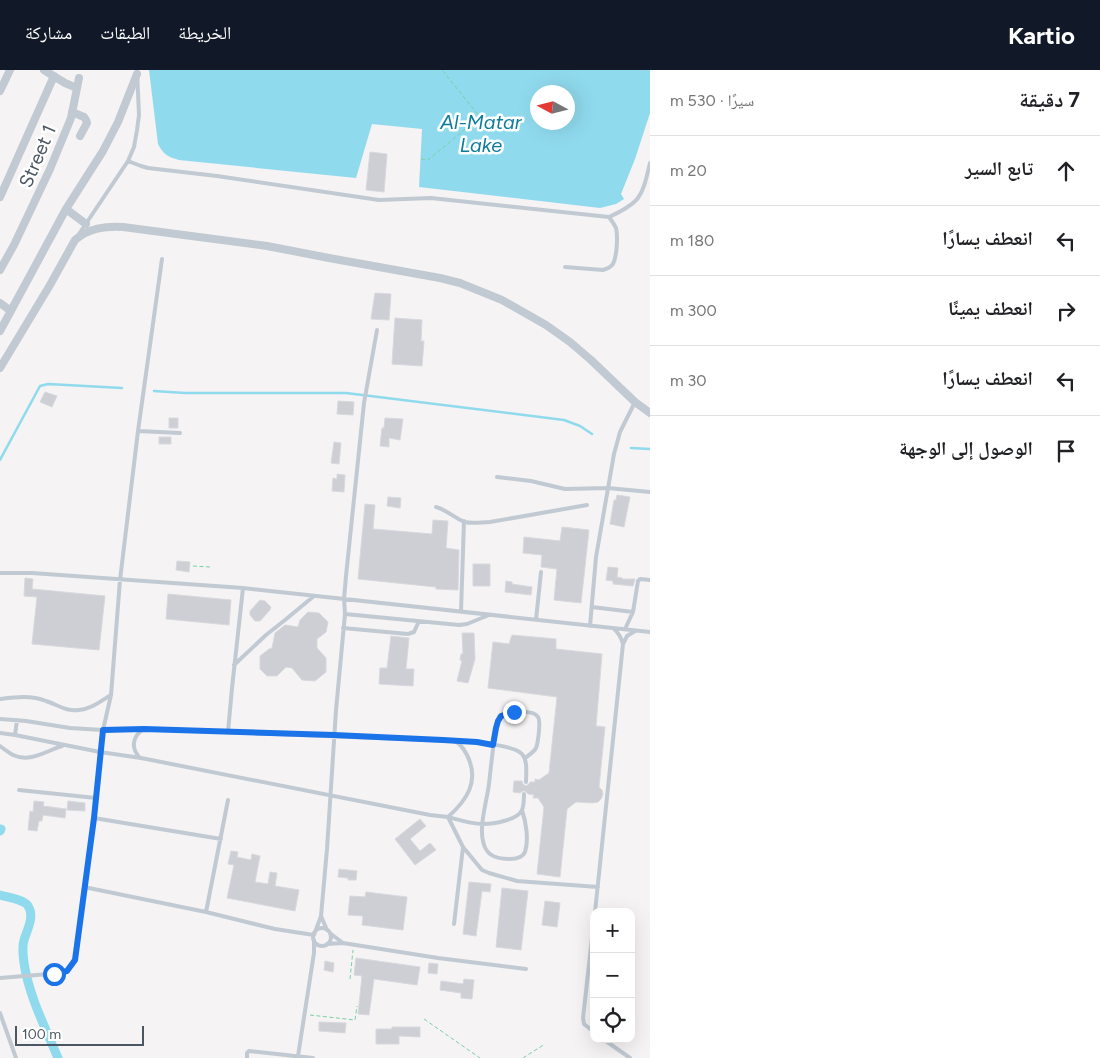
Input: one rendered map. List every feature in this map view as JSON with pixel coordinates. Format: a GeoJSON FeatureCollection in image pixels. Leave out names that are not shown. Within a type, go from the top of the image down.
{"type":"FeatureCollection","features":[{"type":"Feature","properties":{"kind":"street"},"geometry":{"type":"LineString","coordinates":[[0,91],[10,70]]}},
{"type":"Feature","properties":{"kind":"street"},"geometry":{"type":"LineString","coordinates":[[44,70],[77,88]]}},
{"type":"Feature","properties":{"kind":"street"},"geometry":{"type":"LineString","coordinates":[[0,331],[66,209],[111,136],[137,72]]}},
{"type":"Feature","properties":{"kind":"street"},"geometry":{"type":"LineString","coordinates":[[0,197],[54,76]]}},
{"type":"Feature","properties":{"kind":"street","name":"Street 1"},"geometry":{"type":"LineString","coordinates":[[1,266],[42,187],[65,132],[72,112],[79,78]]}},
{"type":"Feature","properties":{"kind":"street"},"geometry":{"type":"LineString","coordinates":[[72,112],[86,120],[80,136]]}},
{"type":"Feature","properties":{"kind":"street"},"geometry":{"type":"LineString","coordinates":[[66,209],[86,224]]}},
{"type":"Feature","properties":{"kind":"street"},"geometry":{"type":"LineString","coordinates":[[0,368],[75,240],[82,234],[98,228],[113,226],[268,246],[454,281],[502,300],[546,325],[592,360],[635,402],[650,413]]}},
{"type":"Feature","properties":{"kind":"street"},"geometry":{"type":"LineString","coordinates":[[0,303],[12,311]]}},
{"type":"Feature","properties":{"kind":"lane"},"geometry":{"type":"LineString","coordinates":[[75,240],[128,161],[134,147],[138,130],[137,72]]}},
{"type":"Feature","properties":{"kind":"lane"},"geometry":{"type":"LineString","coordinates":[[128,161],[148,168],[217,176],[379,200],[431,198],[609,217],[625,210],[640,196],[650,163]]}},
{"type":"Feature","properties":{"kind":"lane"},"geometry":{"type":"LineString","coordinates":[[565,267],[603,270],[609,268],[614,259],[618,237],[616,227],[609,217]]}},
{"type":"Feature","properties":{"kind":"lane"},"geometry":{"type":"LineString","coordinates":[[0,978],[54,974],[67,971],[75,960],[94,818],[100,752],[111,695],[120,580],[162,259]]}},
{"type":"Feature","properties":{"kind":"lane"},"geometry":{"type":"LineString","coordinates":[[298,1056],[314,953],[314,935],[321,916],[344,599],[364,404],[377,330]]}},
{"type":"Feature","properties":{"kind":"lane"},"geometry":{"type":"LineString","coordinates":[[590,626],[596,558],[614,454],[620,432],[635,402]]}},
{"type":"Feature","properties":{"kind":"lane"},"geometry":{"type":"LineString","coordinates":[[138,431],[180,433]]}},
{"type":"Feature","properties":{"kind":"lane"},"geometry":{"type":"LineString","coordinates":[[497,477],[531,481],[565,489],[608,488],[650,492]]}},
{"type":"Feature","properties":{"kind":"lane"},"geometry":{"type":"LineString","coordinates":[[436,507],[448,511],[464,521],[475,523],[587,505]]}},
{"type":"Feature","properties":{"kind":"lane"},"geometry":{"type":"LineString","coordinates":[[461,611],[464,521]]}},
{"type":"Feature","properties":{"kind":"lane"},"geometry":{"type":"LineString","coordinates":[[536,620],[541,572]]}},
{"type":"Feature","properties":{"kind":"lane"},"geometry":{"type":"LineString","coordinates":[[0,573],[41,574],[243,588],[650,632]]}},
{"type":"Feature","properties":{"kind":"lane"},"geometry":{"type":"LineString","coordinates":[[625,629],[632,612],[638,581],[640,579],[650,580]]}},
{"type":"Feature","properties":{"kind":"lane"},"geometry":{"type":"LineString","coordinates":[[228,732],[243,588]]}},
{"type":"Feature","properties":{"kind":"lane"},"geometry":{"type":"LineString","coordinates":[[234,665],[266,634],[314,596]]}},
{"type":"Feature","properties":{"kind":"lane"},"geometry":{"type":"LineString","coordinates":[[592,607],[632,612]]}},
{"type":"Feature","properties":{"kind":"lane"},"geometry":{"type":"LineString","coordinates":[[344,614],[459,625],[467,624],[491,614]]}},
{"type":"Feature","properties":{"kind":"lane"},"geometry":{"type":"LineString","coordinates":[[343,628],[408,634],[414,632],[419,621]]}},
{"type":"Feature","properties":{"kind":"lane"},"geometry":{"type":"LineString","coordinates":[[595,908],[623,644],[618,632],[613,628]]}},
{"type":"Feature","properties":{"kind":"lane"},"geometry":{"type":"LineString","coordinates":[[623,644],[628,636],[636,630]]}},
{"type":"Feature","properties":{"kind":"lane"},"geometry":{"type":"LineString","coordinates":[[0,699],[32,697],[46,700],[66,710],[79,710],[88,708],[111,695]]}},
{"type":"Feature","properties":{"kind":"lane"},"geometry":{"type":"LineString","coordinates":[[524,794],[522,810],[526,822],[527,836],[525,852],[521,857],[515,859],[497,858],[486,850],[482,841],[482,824],[493,745],[496,728],[501,716],[514,712],[538,716],[540,721],[537,746],[525,758]]}},
{"type":"Feature","properties":{"kind":"lane"},"geometry":{"type":"LineString","coordinates":[[0,719],[70,728],[103,730],[144,729],[334,735],[477,742],[522,753],[526,764],[526,782]]}},
{"type":"Feature","properties":{"kind":"lane"},"geometry":{"type":"LineString","coordinates":[[15,735],[17,720]]}},
{"type":"Feature","properties":{"kind":"lane"},"geometry":{"type":"LineString","coordinates":[[141,758],[135,752],[133,743],[137,735],[144,729]]}},
{"type":"Feature","properties":{"kind":"lane"},"geometry":{"type":"LineString","coordinates":[[0,733],[141,758],[482,824],[510,819],[517,816],[522,810]]}},
{"type":"Feature","properties":{"kind":"lane"},"geometry":{"type":"LineString","coordinates":[[448,817],[464,800],[472,781],[470,761],[458,742],[454,741]]}},
{"type":"Feature","properties":{"kind":"lane"},"geometry":{"type":"LineString","coordinates":[[0,746],[22,758],[29,758],[64,745]]}},
{"type":"Feature","properties":{"kind":"lane"},"geometry":{"type":"LineString","coordinates":[[19,790],[96,798]]}},
{"type":"Feature","properties":{"kind":"lane"},"geometry":{"type":"LineString","coordinates":[[206,912],[228,800]]}},
{"type":"Feature","properties":{"kind":"lane"},"geometry":{"type":"LineString","coordinates":[[448,817],[463,847],[479,867],[489,873],[517,881],[598,887]]}},
{"type":"Feature","properties":{"kind":"lane"},"geometry":{"type":"LineString","coordinates":[[94,818],[221,839]]}},
{"type":"Feature","properties":{"kind":"lane"},"geometry":{"type":"LineString","coordinates":[[454,924],[463,847]]}},
{"type":"Feature","properties":{"kind":"lane"},"geometry":{"type":"LineString","coordinates":[[84,887],[206,912],[275,929],[314,935]]}},
{"type":"Feature","properties":{"kind":"lane"},"geometry":{"type":"LineString","coordinates":[[321,916],[330,934],[343,943]]}},
{"type":"Feature","properties":{"kind":"lane"},"geometry":{"type":"LineString","coordinates":[[314,935],[319,928],[327,930]]}},
{"type":"Feature","properties":{"kind":"lane"},"geometry":{"type":"LineString","coordinates":[[327,944],[330,940],[330,934]]}},
{"type":"Feature","properties":{"kind":"lane"},"geometry":{"type":"LineString","coordinates":[[314,940],[321,945],[343,943],[526,969]]}},
{"type":"Feature","properties":{"kind":"lane"},"geometry":{"type":"LineString","coordinates":[[314,953],[321,945]]}},
{"type":"Feature","properties":{"kind":"lane"},"geometry":{"type":"LineString","coordinates":[[590,953],[583,1018],[584,1024],[590,1029]]}},
{"type":"Feature","properties":{"kind":"lane"},"geometry":{"type":"LineString","coordinates":[[0,1013],[16,1058]]}},
{"type":"Feature","properties":{"kind":"lane"},"geometry":{"type":"LineString","coordinates":[[609,1043],[630,1058]]}},
{"type":"Feature","properties":{"kind":"lane"},"geometry":{"type":"LineString","coordinates":[[247,1058],[249,1051],[313,1058]]}},
{"type":"Feature","properties":{"kind":"path"},"geometry":{"type":"LineString","coordinates":[[421,159],[428,160],[480,117],[442,70]]}},
{"type":"Feature","properties":{"kind":"path"},"geometry":{"type":"LineString","coordinates":[[193,566],[210,568]]}},
{"type":"Feature","properties":{"kind":"path"},"geometry":{"type":"LineString","coordinates":[[350,979],[354,946]]}},
{"type":"Feature","properties":{"kind":"path"},"geometry":{"type":"LineString","coordinates":[[305,1014],[355,1020],[357,1006]]}},
{"type":"Feature","properties":{"kind":"path"},"geometry":{"type":"LineString","coordinates":[[331,1022],[332,1018]]}},
{"type":"Feature","properties":{"kind":"path"},"geometry":{"type":"LineString","coordinates":[[424,1019],[480,1058]]}},
{"type":"Feature","properties":{"kind":"path"},"geometry":{"type":"LineString","coordinates":[[523,1058],[545,1044]]}},
{"type":"Feature","properties":{"kind":"water","name":"Al-Matar Lake"},"geometry":{"type":"Polygon","coordinates":[[[149,70],[650,70],[650,113],[621,194],[624,199],[616,204],[600,208],[419,187],[422,129],[372,124],[356,178],[179,160],[166,155],[158,144],[149,70]]]}},
{"type":"Feature","properties":{"kind":"building"},"geometry":{"type":"Polygon","coordinates":[[[370,152],[387,154],[384,192],[366,190],[370,152]]]}},
{"type":"Feature","properties":{"kind":"building"},"geometry":{"type":"Polygon","coordinates":[[[375,293],[391,294],[389,320],[371,319],[375,293]]]}},
{"type":"Feature","properties":{"kind":"building"},"geometry":{"type":"Polygon","coordinates":[[[395,318],[422,320],[421,341],[424,341],[422,366],[392,364],[395,318]]]}},
{"type":"Feature","properties":{"kind":"building"},"geometry":{"type":"Polygon","coordinates":[[[45,392],[57,396],[52,407],[40,402],[45,392]]]}},
{"type":"Feature","properties":{"kind":"building"},"geometry":{"type":"Polygon","coordinates":[[[338,401],[354,402],[353,415],[337,414],[338,401]]]}},
{"type":"Feature","properties":{"kind":"building"},"geometry":{"type":"Polygon","coordinates":[[[169,418],[178,418],[178,428],[169,428],[169,418]]]}},
{"type":"Feature","properties":{"kind":"building"},"geometry":{"type":"Polygon","coordinates":[[[385,418],[403,419],[400,440],[389,438],[389,447],[380,446],[385,418]]]}},
{"type":"Feature","properties":{"kind":"building"},"geometry":{"type":"Polygon","coordinates":[[[159,437],[171,437],[171,444],[159,444],[159,437]]]}},
{"type":"Feature","properties":{"kind":"building"},"geometry":{"type":"Polygon","coordinates":[[[334,442],[341,443],[339,464],[331,463],[334,442]]]}},
{"type":"Feature","properties":{"kind":"building"},"geometry":{"type":"Polygon","coordinates":[[[337,474],[345,475],[344,492],[332,491],[333,478],[337,479],[337,474]]]}},
{"type":"Feature","properties":{"kind":"building"},"geometry":{"type":"Polygon","coordinates":[[[617,495],[630,497],[624,527],[610,524],[614,500],[616,500],[617,495]]]}},
{"type":"Feature","properties":{"kind":"building"},"geometry":{"type":"Polygon","coordinates":[[[388,497],[401,498],[400,508],[387,506],[388,497]]]}},
{"type":"Feature","properties":{"kind":"building"},"geometry":{"type":"Polygon","coordinates":[[[365,504],[375,505],[373,529],[432,534],[433,520],[448,521],[446,548],[459,550],[458,590],[358,579],[365,504]]]}},
{"type":"Feature","properties":{"kind":"building"},"geometry":{"type":"Polygon","coordinates":[[[562,527],[589,530],[581,603],[554,600],[557,569],[541,567],[542,555],[523,553],[524,537],[560,541],[562,527]]]}},
{"type":"Feature","properties":{"kind":"building"},"geometry":{"type":"Polygon","coordinates":[[[177,561],[190,562],[189,572],[176,570],[177,561]]]}},
{"type":"Feature","properties":{"kind":"building"},"geometry":{"type":"Polygon","coordinates":[[[473,564],[490,564],[490,586],[473,586],[473,564]]]}},
{"type":"Feature","properties":{"kind":"building"},"geometry":{"type":"Polygon","coordinates":[[[608,567],[618,568],[617,577],[635,579],[633,586],[613,584],[613,581],[606,580],[608,567]]]}},
{"type":"Feature","properties":{"kind":"building"},"geometry":{"type":"Polygon","coordinates":[[[25,578],[33,579],[32,589],[105,596],[99,650],[32,644],[37,597],[24,596],[25,578]]]}},
{"type":"Feature","properties":{"kind":"building"},"geometry":{"type":"Polygon","coordinates":[[[506,581],[512,582],[512,584],[532,587],[531,595],[505,592],[506,581]]]}},
{"type":"Feature","properties":{"kind":"building"},"geometry":{"type":"Polygon","coordinates":[[[168,594],[231,600],[229,625],[166,619],[168,594]]]}},
{"type":"Feature","properties":{"kind":"building"},"geometry":{"type":"Polygon","coordinates":[[[260,600],[265,601],[271,607],[260,621],[255,621],[250,615],[250,611],[260,600]]]}},
{"type":"Feature","properties":{"kind":"building"},"geometry":{"type":"Polygon","coordinates":[[[308,612],[319,613],[328,622],[326,632],[317,639],[317,648],[326,658],[326,672],[315,681],[302,680],[292,668],[286,667],[277,676],[267,676],[260,669],[260,656],[272,648],[275,633],[285,625],[298,627],[300,620],[308,612]]]}},
{"type":"Feature","properties":{"kind":"building"},"geometry":{"type":"Polygon","coordinates":[[[462,633],[474,633],[475,659],[468,683],[457,681],[462,661],[460,660],[461,654],[463,654],[462,633]]]}},
{"type":"Feature","properties":{"kind":"building"},"geometry":{"type":"Polygon","coordinates":[[[512,635],[556,639],[556,649],[602,654],[596,726],[605,727],[599,787],[603,794],[598,802],[576,802],[567,809],[560,877],[537,874],[544,807],[538,798],[533,798],[534,795],[528,794],[525,791],[520,793],[513,792],[514,781],[522,781],[526,786],[530,782],[535,782],[535,779],[539,780],[549,773],[557,697],[488,688],[493,642],[509,644],[512,635]]]}},
{"type":"Feature","properties":{"kind":"building"},"geometry":{"type":"Polygon","coordinates":[[[391,636],[409,638],[406,669],[414,669],[413,686],[379,684],[380,668],[387,668],[391,636]]]}},
{"type":"Feature","properties":{"kind":"building"},"geometry":{"type":"Polygon","coordinates":[[[34,801],[44,802],[43,806],[66,809],[65,818],[43,815],[42,821],[39,821],[37,831],[28,830],[30,811],[33,812],[34,801]]]}},
{"type":"Feature","properties":{"kind":"building"},"geometry":{"type":"Polygon","coordinates":[[[68,801],[85,803],[85,811],[67,810],[68,801]]]}},
{"type":"Feature","properties":{"kind":"building"},"geometry":{"type":"Polygon","coordinates":[[[420,819],[426,826],[410,839],[420,851],[430,843],[436,850],[415,865],[395,839],[420,819]]]}},
{"type":"Feature","properties":{"kind":"building"},"geometry":{"type":"Polygon","coordinates":[[[231,851],[238,852],[237,857],[251,860],[252,854],[260,856],[255,882],[268,884],[270,872],[277,873],[275,886],[299,890],[295,911],[227,898],[234,865],[228,864],[231,851]]]}},
{"type":"Feature","properties":{"kind":"building"},"geometry":{"type":"Polygon","coordinates":[[[339,869],[357,871],[356,880],[338,877],[339,869]]]}},
{"type":"Feature","properties":{"kind":"building"},"geometry":{"type":"Polygon","coordinates":[[[469,882],[491,884],[490,892],[482,891],[476,936],[463,934],[469,882]]]}},
{"type":"Feature","properties":{"kind":"building"},"geometry":{"type":"Polygon","coordinates":[[[502,888],[528,891],[521,950],[496,947],[502,888]]]}},
{"type":"Feature","properties":{"kind":"building"},"geometry":{"type":"Polygon","coordinates":[[[366,892],[407,897],[403,930],[362,925],[363,916],[348,915],[350,896],[365,897],[366,892]]]}},
{"type":"Feature","properties":{"kind":"building"},"geometry":{"type":"Polygon","coordinates":[[[545,901],[560,903],[557,927],[542,925],[545,901]]]}},
{"type":"Feature","properties":{"kind":"building"},"geometry":{"type":"Polygon","coordinates":[[[356,958],[420,967],[417,985],[374,979],[369,1015],[358,1014],[362,976],[354,975],[356,958]]]}},
{"type":"Feature","properties":{"kind":"building"},"geometry":{"type":"Polygon","coordinates":[[[325,961],[334,963],[333,972],[324,970],[325,961]]]}},
{"type":"Feature","properties":{"kind":"building"},"geometry":{"type":"Polygon","coordinates":[[[429,963],[438,964],[437,974],[428,973],[429,963]]]}},
{"type":"Feature","properties":{"kind":"building"},"geometry":{"type":"Polygon","coordinates":[[[464,979],[474,980],[472,999],[461,998],[461,993],[440,990],[441,981],[463,984],[464,979]]]}},
{"type":"Feature","properties":{"kind":"building"},"geometry":{"type":"Polygon","coordinates":[[[319,1022],[346,1023],[345,1033],[319,1031],[319,1022]]]}},
{"type":"Feature","properties":{"kind":"building"},"geometry":{"type":"Polygon","coordinates":[[[392,1027],[420,1027],[420,1037],[399,1036],[399,1044],[376,1044],[376,1029],[392,1029],[392,1027]]]}},
{"type":"Feature","properties":{"kind":"waterway"},"geometry":{"type":"LineString","coordinates":[[0,460],[40,386],[48,384],[122,388]]}},
{"type":"Feature","properties":{"kind":"waterway"},"geometry":{"type":"LineString","coordinates":[[154,391],[185,393],[346,393],[564,420],[580,426],[592,434]]}},
{"type":"Feature","properties":{"kind":"waterway"},"geometry":{"type":"LineString","coordinates":[[631,448],[650,449]]}},
{"type":"Feature","properties":{"kind":"waterway"},"geometry":{"type":"LineString","coordinates":[[0,895],[23,902],[30,910],[30,923],[23,946],[26,975],[58,1058]]}},
{"type":"Feature","properties":{"kind":"route"},"geometry":{"type":"LineString","coordinates":[[54,974],[67,971],[75,960],[77,951],[103,730],[144,729],[334,735],[477,742],[493,745],[496,728],[501,716],[514,712]]}}]}
